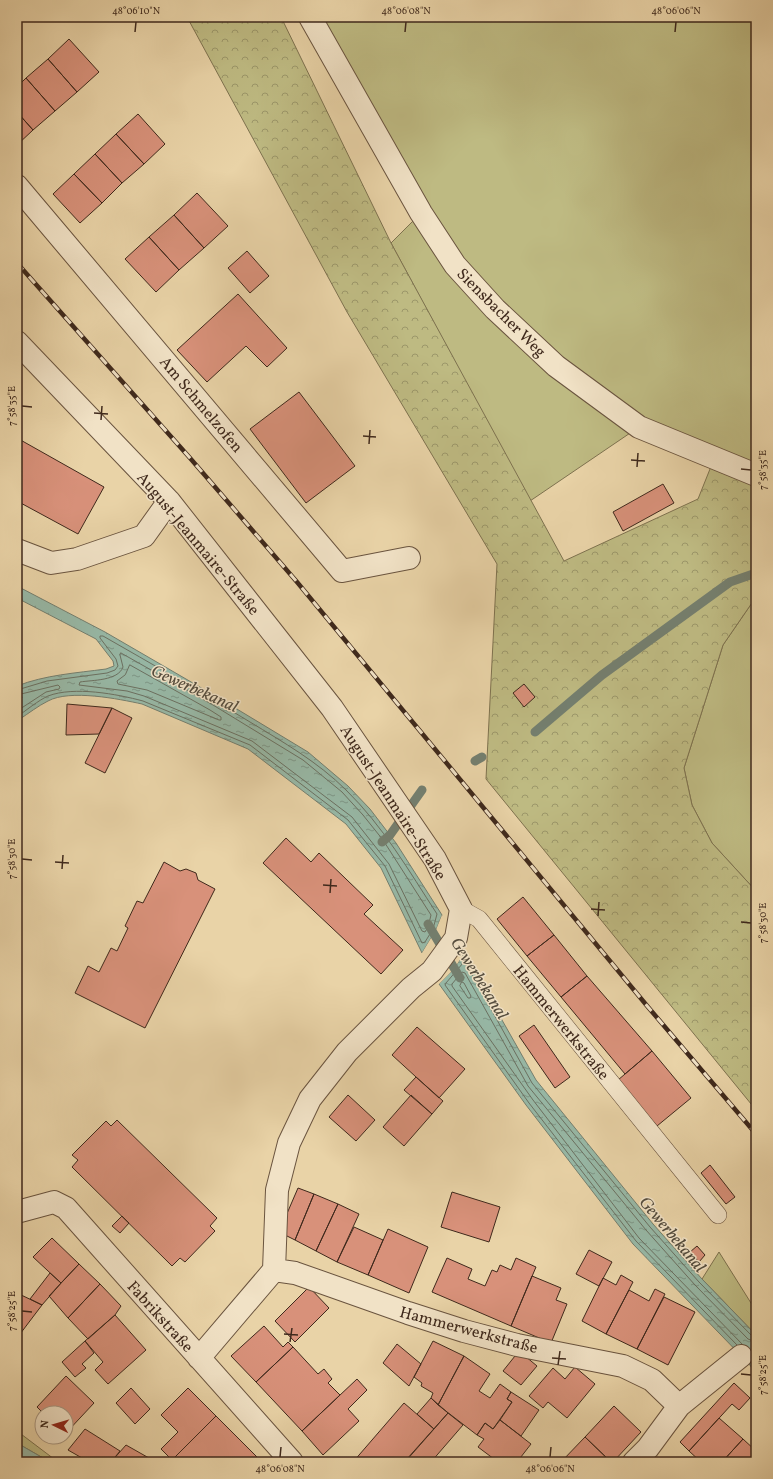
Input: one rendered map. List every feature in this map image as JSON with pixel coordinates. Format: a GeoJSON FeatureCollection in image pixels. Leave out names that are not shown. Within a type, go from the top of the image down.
{"type":"FeatureCollection","features":[{"type":"Feature","properties":{"kind":"street","name":"Siensbacher Weg"},"geometry":{"type":"LineString","coordinates":[[310,17],[421,213],[455,265],[495,309],[556,366],[639,427],[756,475]]}},
{"type":"Feature","properties":{"kind":"street","name":"Am Schmelzofen"},"geometry":{"type":"LineString","coordinates":[[17,186],[342,571],[409,558]]}},
{"type":"Feature","properties":{"kind":"street","name":"August-Jeanmaire-Straße"},"geometry":{"type":"LineString","coordinates":[[17,342],[168,501],[332,708],[435,859],[461,909]]}},
{"type":"Feature","properties":{"kind":"street"},"geometry":{"type":"LineString","coordinates":[[17,550],[51,563],[77,559],[144,536],[168,501]]}},
{"type":"Feature","properties":{"kind":"street"},"geometry":{"type":"LineString","coordinates":[[199,1358],[274,1270],[278,1190],[289,1143],[310,1099],[347,1052],[411,988],[432,971],[456,938],[461,909]]}},
{"type":"Feature","properties":{"kind":"street","name":"Fabrikstraße"},"geometry":{"type":"LineString","coordinates":[[17,1212],[54,1202],[66,1208],[292,1462]]}},
{"type":"Feature","properties":{"kind":"street","name":"Hammerwerkstraße"},"geometry":{"type":"LineString","coordinates":[[274,1270],[295,1274],[464,1331],[517,1345],[623,1366],[652,1380],[679,1406]]}},
{"type":"Feature","properties":{"kind":"street"},"geometry":{"type":"LineString","coordinates":[[634,1462],[648,1448],[679,1406],[741,1356]]}},
{"type":"Feature","properties":{"kind":"lane","name":"Hammerwerkstraße"},"geometry":{"type":"LineString","coordinates":[[461,909],[479,919],[718,1215]]}},
{"type":"Feature","properties":{"kind":"green space"},"geometry":{"type":"Polygon","coordinates":[[[187,17],[281,17],[391,243],[564,561],[698,499],[714,459],[756,475],[756,597],[723,645],[684,768],[692,805],[712,843],[756,891],[756,1110],[486,779],[497,564],[347,312],[187,17]]]}},
{"type":"Feature","properties":{"kind":"green space"},"geometry":{"type":"Polygon","coordinates":[[[310,17],[756,17],[756,475],[639,427],[530,501],[391,243],[421,213],[310,17]]]}},
{"type":"Feature","properties":{"kind":"green space"},"geometry":{"type":"Polygon","coordinates":[[[756,597],[756,891],[712,843],[692,805],[684,768],[723,645],[756,597]]]}},
{"type":"Feature","properties":{"kind":"green space"},"geometry":{"type":"Polygon","coordinates":[[[719,1252],[756,1311],[756,1335],[702,1279],[719,1252]]]}},
{"type":"Feature","properties":{"kind":"green space"},"geometry":{"type":"Polygon","coordinates":[[[17,1431],[58,1462],[50,1462],[17,1443],[17,1431]]]}},
{"type":"Feature","properties":{"kind":"water"},"geometry":{"type":"Polygon","coordinates":[[[17,586],[105,632],[217,697],[308,752],[348,786],[370,809],[396,843],[442,915],[436,930],[422,953],[381,868],[346,824],[248,749],[142,704],[95,696],[81,695],[57,697],[37,707],[20,719],[17,723],[17,686],[38,679],[106,669],[114,666],[113,661],[96,639],[17,598],[17,586]]]}},
{"type":"Feature","properties":{"kind":"water"},"geometry":{"type":"Polygon","coordinates":[[[464,953],[536,1080],[653,1224],[702,1279],[756,1335],[756,1373],[633,1244],[526,1105],[439,984],[454,969],[464,953]]]}},
{"type":"Feature","properties":{"kind":"water"},"geometry":{"type":"Polygon","coordinates":[[[17,1443],[50,1462],[17,1462],[17,1443]]]}},
{"type":"Feature","properties":{"kind":"pier"},"geometry":{"type":"Polygon","coordinates":[[[442,915],[443,917],[438,931],[423,955],[422,953],[436,930],[442,915]]]}},
{"type":"Feature","properties":{"kind":"pier"},"geometry":{"type":"Polygon","coordinates":[[[464,951],[454,969],[439,984],[438,982],[464,951]]]}},
{"type":"Feature","properties":{"kind":"building"},"geometry":{"type":"Polygon","coordinates":[[[69,39],[99,72],[77,92],[48,59],[69,39]]]}},
{"type":"Feature","properties":{"kind":"building"},"geometry":{"type":"Polygon","coordinates":[[[48,59],[77,92],[55,111],[26,78],[48,59]]]}},
{"type":"Feature","properties":{"kind":"building"},"geometry":{"type":"Polygon","coordinates":[[[26,78],[55,111],[33,130],[17,112],[17,87],[26,78]]]}},
{"type":"Feature","properties":{"kind":"building"},"geometry":{"type":"Polygon","coordinates":[[[17,112],[33,130],[17,145],[17,112]]]}},
{"type":"Feature","properties":{"kind":"building"},"geometry":{"type":"Polygon","coordinates":[[[138,114],[165,144],[144,164],[116,134],[138,114]]]}},
{"type":"Feature","properties":{"kind":"building"},"geometry":{"type":"Polygon","coordinates":[[[116,134],[144,164],[122,183],[95,154],[116,134]]]}},
{"type":"Feature","properties":{"kind":"building"},"geometry":{"type":"Polygon","coordinates":[[[95,154],[122,183],[102,203],[74,174],[95,154]]]}},
{"type":"Feature","properties":{"kind":"building"},"geometry":{"type":"Polygon","coordinates":[[[74,174],[102,203],[80,223],[53,194],[74,174]]]}},
{"type":"Feature","properties":{"kind":"building"},"geometry":{"type":"Polygon","coordinates":[[[197,193],[228,226],[204,248],[174,215],[197,193]]]}},
{"type":"Feature","properties":{"kind":"building"},"geometry":{"type":"Polygon","coordinates":[[[174,215],[204,248],[179,270],[149,237],[174,215]]]}},
{"type":"Feature","properties":{"kind":"building"},"geometry":{"type":"Polygon","coordinates":[[[149,237],[179,270],[156,292],[125,259],[149,237]]]}},
{"type":"Feature","properties":{"kind":"building"},"geometry":{"type":"Polygon","coordinates":[[[247,251],[269,276],[250,293],[228,268],[247,251]]]}},
{"type":"Feature","properties":{"kind":"building"},"geometry":{"type":"Polygon","coordinates":[[[238,294],[287,348],[267,367],[246,346],[207,382],[177,350],[238,294]]]}},
{"type":"Feature","properties":{"kind":"building"},"geometry":{"type":"Polygon","coordinates":[[[299,392],[355,466],[306,503],[250,429],[299,392]]]}},
{"type":"Feature","properties":{"kind":"building"},"geometry":{"type":"Polygon","coordinates":[[[17,438],[104,487],[78,534],[17,501],[17,438]]]}},
{"type":"Feature","properties":{"kind":"building"},"geometry":{"type":"Polygon","coordinates":[[[663,484],[674,503],[623,531],[613,512],[663,484]]]}},
{"type":"Feature","properties":{"kind":"building"},"geometry":{"type":"Polygon","coordinates":[[[524,684],[535,697],[524,707],[513,693],[524,684]]]}},
{"type":"Feature","properties":{"kind":"building"},"geometry":{"type":"Polygon","coordinates":[[[67,704],[112,708],[99,734],[66,735],[67,704]]]}},
{"type":"Feature","properties":{"kind":"building"},"geometry":{"type":"Polygon","coordinates":[[[112,708],[132,718],[105,773],[85,763],[112,708]]]}},
{"type":"Feature","properties":{"kind":"building"},"geometry":{"type":"Polygon","coordinates":[[[286,838],[311,862],[319,853],[373,905],[364,914],[403,950],[381,974],[263,863],[286,838]]]}},
{"type":"Feature","properties":{"kind":"building"},"geometry":{"type":"Polygon","coordinates":[[[164,862],[180,871],[186,869],[196,873],[198,880],[215,889],[145,1028],[75,993],[88,966],[99,972],[111,948],[117,951],[128,928],[125,926],[137,901],[143,903],[164,862]]]}},
{"type":"Feature","properties":{"kind":"building"},"geometry":{"type":"Polygon","coordinates":[[[523,897],[554,935],[527,956],[497,919],[523,897]]]}},
{"type":"Feature","properties":{"kind":"building"},"geometry":{"type":"Polygon","coordinates":[[[554,935],[587,976],[561,997],[527,956],[554,935]]]}},
{"type":"Feature","properties":{"kind":"building"},"geometry":{"type":"Polygon","coordinates":[[[587,976],[652,1051],[625,1074],[561,997],[587,976]]]}},
{"type":"Feature","properties":{"kind":"building"},"geometry":{"type":"Polygon","coordinates":[[[534,1025],[570,1077],[555,1088],[519,1036],[534,1025]]]}},
{"type":"Feature","properties":{"kind":"building"},"geometry":{"type":"Polygon","coordinates":[[[417,1027],[465,1069],[439,1098],[392,1055],[417,1027]]]}},
{"type":"Feature","properties":{"kind":"building"},"geometry":{"type":"Polygon","coordinates":[[[652,1051],[691,1098],[657,1126],[618,1080],[652,1051]]]}},
{"type":"Feature","properties":{"kind":"building"},"geometry":{"type":"Polygon","coordinates":[[[416,1077],[443,1101],[432,1114],[404,1090],[416,1077]]]}},
{"type":"Feature","properties":{"kind":"building"},"geometry":{"type":"Polygon","coordinates":[[[348,1095],[375,1120],[356,1141],[329,1117],[348,1095]]]}},
{"type":"Feature","properties":{"kind":"building"},"geometry":{"type":"Polygon","coordinates":[[[411,1095],[432,1114],[404,1146],[383,1127],[411,1095]]]}},
{"type":"Feature","properties":{"kind":"building"},"geometry":{"type":"Polygon","coordinates":[[[117,1120],[217,1218],[210,1226],[215,1231],[185,1262],[180,1258],[172,1266],[72,1167],[78,1160],[72,1155],[106,1121],[111,1126],[117,1120]]]}},
{"type":"Feature","properties":{"kind":"building"},"geometry":{"type":"Polygon","coordinates":[[[710,1165],[735,1197],[726,1204],[701,1173],[710,1165]]]}},
{"type":"Feature","properties":{"kind":"building"},"geometry":{"type":"Polygon","coordinates":[[[298,1188],[314,1194],[295,1240],[279,1232],[298,1188]]]}},
{"type":"Feature","properties":{"kind":"building"},"geometry":{"type":"Polygon","coordinates":[[[452,1192],[500,1207],[489,1242],[441,1227],[452,1192]]]}},
{"type":"Feature","properties":{"kind":"building"},"geometry":{"type":"Polygon","coordinates":[[[314,1194],[338,1204],[316,1251],[295,1240],[314,1194]]]}},
{"type":"Feature","properties":{"kind":"building"},"geometry":{"type":"Polygon","coordinates":[[[338,1204],[359,1214],[337,1262],[316,1251],[338,1204]]]}},
{"type":"Feature","properties":{"kind":"building"},"geometry":{"type":"Polygon","coordinates":[[[122,1216],[129,1223],[120,1233],[112,1226],[122,1216]]]}},
{"type":"Feature","properties":{"kind":"building"},"geometry":{"type":"Polygon","coordinates":[[[354,1227],[383,1240],[368,1275],[337,1262],[354,1227]]]}},
{"type":"Feature","properties":{"kind":"building"},"geometry":{"type":"Polygon","coordinates":[[[388,1229],[428,1247],[409,1293],[368,1275],[388,1229]]]}},
{"type":"Feature","properties":{"kind":"building"},"geometry":{"type":"Polygon","coordinates":[[[52,1238],[79,1264],[61,1283],[33,1257],[52,1238]]]}},
{"type":"Feature","properties":{"kind":"building"},"geometry":{"type":"Polygon","coordinates":[[[697,1246],[705,1255],[699,1262],[690,1252],[697,1246]]]}},
{"type":"Feature","properties":{"kind":"building"},"geometry":{"type":"Polygon","coordinates":[[[589,1250],[612,1262],[599,1286],[576,1274],[589,1250]]]}},
{"type":"Feature","properties":{"kind":"building"},"geometry":{"type":"Polygon","coordinates":[[[447,1258],[472,1269],[468,1279],[485,1286],[492,1270],[497,1272],[500,1265],[511,1270],[516,1258],[536,1267],[511,1326],[432,1292],[447,1258]]]}},
{"type":"Feature","properties":{"kind":"building"},"geometry":{"type":"Polygon","coordinates":[[[79,1264],[100,1284],[68,1318],[49,1296],[79,1264]]]}},
{"type":"Feature","properties":{"kind":"building"},"geometry":{"type":"Polygon","coordinates":[[[50,1273],[61,1283],[42,1305],[30,1299],[50,1273]]]}},
{"type":"Feature","properties":{"kind":"building"},"geometry":{"type":"Polygon","coordinates":[[[621,1275],[633,1282],[606,1334],[582,1321],[603,1278],[616,1285],[621,1275]]]}},
{"type":"Feature","properties":{"kind":"building"},"geometry":{"type":"Polygon","coordinates":[[[532,1276],[561,1288],[556,1300],[567,1304],[551,1343],[511,1326],[532,1276]]]}},
{"type":"Feature","properties":{"kind":"building"},"geometry":{"type":"Polygon","coordinates":[[[100,1284],[121,1306],[115,1315],[88,1339],[68,1318],[100,1284]]]}},
{"type":"Feature","properties":{"kind":"building"},"geometry":{"type":"Polygon","coordinates":[[[309,1287],[329,1308],[295,1342],[275,1321],[309,1287]]]}},
{"type":"Feature","properties":{"kind":"building"},"geometry":{"type":"Polygon","coordinates":[[[655,1289],[665,1294],[637,1349],[606,1334],[629,1290],[649,1301],[655,1289]]]}},
{"type":"Feature","properties":{"kind":"building"},"geometry":{"type":"Polygon","coordinates":[[[17,1293],[42,1305],[17,1338],[17,1293]]]}},
{"type":"Feature","properties":{"kind":"building"},"geometry":{"type":"Polygon","coordinates":[[[664,1297],[695,1312],[668,1365],[637,1349],[664,1297]]]}},
{"type":"Feature","properties":{"kind":"building"},"geometry":{"type":"Polygon","coordinates":[[[115,1315],[146,1350],[108,1384],[95,1370],[103,1362],[85,1341],[115,1315]]]}},
{"type":"Feature","properties":{"kind":"building"},"geometry":{"type":"Polygon","coordinates":[[[264,1326],[283,1347],[288,1342],[293,1347],[256,1382],[231,1356],[264,1326]]]}},
{"type":"Feature","properties":{"kind":"building"},"geometry":{"type":"Polygon","coordinates":[[[85,1341],[94,1353],[82,1364],[86,1368],[75,1377],[62,1362],[85,1341]]]}},
{"type":"Feature","properties":{"kind":"building"},"geometry":{"type":"Polygon","coordinates":[[[433,1341],[464,1356],[438,1405],[431,1398],[433,1393],[421,1386],[422,1383],[414,1377],[433,1341]]]}},
{"type":"Feature","properties":{"kind":"building"},"geometry":{"type":"Polygon","coordinates":[[[397,1344],[421,1364],[409,1386],[383,1363],[397,1344]]]}},
{"type":"Feature","properties":{"kind":"building"},"geometry":{"type":"Polygon","coordinates":[[[293,1347],[318,1374],[324,1369],[332,1379],[328,1383],[340,1395],[302,1431],[256,1382],[293,1347]]]}},
{"type":"Feature","properties":{"kind":"building"},"geometry":{"type":"Polygon","coordinates":[[[519,1351],[537,1366],[521,1385],[503,1371],[519,1351]]]}},
{"type":"Feature","properties":{"kind":"building"},"geometry":{"type":"Polygon","coordinates":[[[464,1356],[490,1374],[479,1391],[490,1398],[500,1384],[511,1392],[507,1399],[512,1402],[493,1429],[485,1423],[477,1435],[438,1405],[464,1356]]]}},
{"type":"Feature","properties":{"kind":"building"},"geometry":{"type":"Polygon","coordinates":[[[575,1367],[595,1384],[567,1418],[548,1402],[543,1408],[529,1396],[553,1368],[565,1379],[575,1367]]]}},
{"type":"Feature","properties":{"kind":"building"},"geometry":{"type":"Polygon","coordinates":[[[66,1376],[94,1403],[74,1424],[74,1405],[39,1405],[66,1376]]]}},
{"type":"Feature","properties":{"kind":"building"},"geometry":{"type":"Polygon","coordinates":[[[357,1379],[367,1390],[348,1409],[359,1421],[323,1455],[302,1431],[357,1379]]]}},
{"type":"Feature","properties":{"kind":"building"},"geometry":{"type":"Polygon","coordinates":[[[734,1383],[750,1398],[739,1410],[732,1404],[689,1451],[680,1442],[734,1383]]]}},
{"type":"Feature","properties":{"kind":"building"},"geometry":{"type":"Polygon","coordinates":[[[131,1388],[150,1409],[135,1424],[116,1403],[131,1388]]]}},
{"type":"Feature","properties":{"kind":"building"},"geometry":{"type":"Polygon","coordinates":[[[188,1388],[216,1416],[172,1460],[161,1449],[178,1432],[161,1415],[188,1388]]]}},
{"type":"Feature","properties":{"kind":"building"},"geometry":{"type":"Polygon","coordinates":[[[511,1392],[539,1410],[521,1436],[500,1420],[512,1402],[507,1399],[511,1392]]]}},
{"type":"Feature","properties":{"kind":"building"},"geometry":{"type":"Polygon","coordinates":[[[431,1398],[448,1413],[434,1429],[417,1414],[431,1398]]]}},
{"type":"Feature","properties":{"kind":"building"},"geometry":{"type":"Polygon","coordinates":[[[404,1403],[434,1429],[405,1462],[353,1462],[404,1403]]]}},
{"type":"Feature","properties":{"kind":"building"},"geometry":{"type":"Polygon","coordinates":[[[614,1406],[641,1432],[613,1462],[611,1462],[585,1437],[614,1406]]]}},
{"type":"Feature","properties":{"kind":"building"},"geometry":{"type":"Polygon","coordinates":[[[448,1413],[463,1425],[431,1462],[408,1462],[406,1460],[448,1413]]]}},
{"type":"Feature","properties":{"kind":"building"},"geometry":{"type":"Polygon","coordinates":[[[216,1416],[262,1462],[174,1462],[172,1460],[216,1416]]]}},
{"type":"Feature","properties":{"kind":"building"},"geometry":{"type":"Polygon","coordinates":[[[719,1418],[743,1439],[722,1462],[701,1462],[689,1451],[719,1418]]]}},
{"type":"Feature","properties":{"kind":"building"},"geometry":{"type":"Polygon","coordinates":[[[500,1420],[531,1444],[517,1462],[498,1462],[478,1447],[484,1439],[477,1435],[485,1423],[493,1429],[500,1420]]]}},
{"type":"Feature","properties":{"kind":"building"},"geometry":{"type":"Polygon","coordinates":[[[85,1429],[120,1451],[111,1462],[89,1462],[68,1450],[72,1445],[74,1445],[74,1443],[85,1429]]]}},
{"type":"Feature","properties":{"kind":"building"},"geometry":{"type":"Polygon","coordinates":[[[585,1437],[611,1462],[561,1462],[585,1437]]]}},
{"type":"Feature","properties":{"kind":"building"},"geometry":{"type":"Polygon","coordinates":[[[743,1439],[756,1451],[756,1462],[722,1462],[743,1439]]]}},
{"type":"Feature","properties":{"kind":"building"},"geometry":{"type":"Polygon","coordinates":[[[126,1445],[156,1462],[111,1462],[126,1445]]]}},
{"type":"Feature","properties":{"kind":"waterway"},"geometry":{"type":"LineString","coordinates":[[535,732],[602,675],[730,582],[756,573]]}},
{"type":"Feature","properties":{"kind":"waterway"},"geometry":{"type":"LineString","coordinates":[[475,761],[482,757]]}},
{"type":"Feature","properties":{"kind":"waterway"},"geometry":{"type":"LineString","coordinates":[[382,842],[390,835],[422,790]]}},
{"type":"Feature","properties":{"kind":"waterway","name":"Gewerbekanal"},"geometry":{"type":"LineString","coordinates":[[428,924],[460,978]]}},
{"type":"Feature","properties":{"kind":"railway"},"geometry":{"type":"LineString","coordinates":[[17,263],[190,458],[297,582],[648,1007],[756,1134]]}}]}
